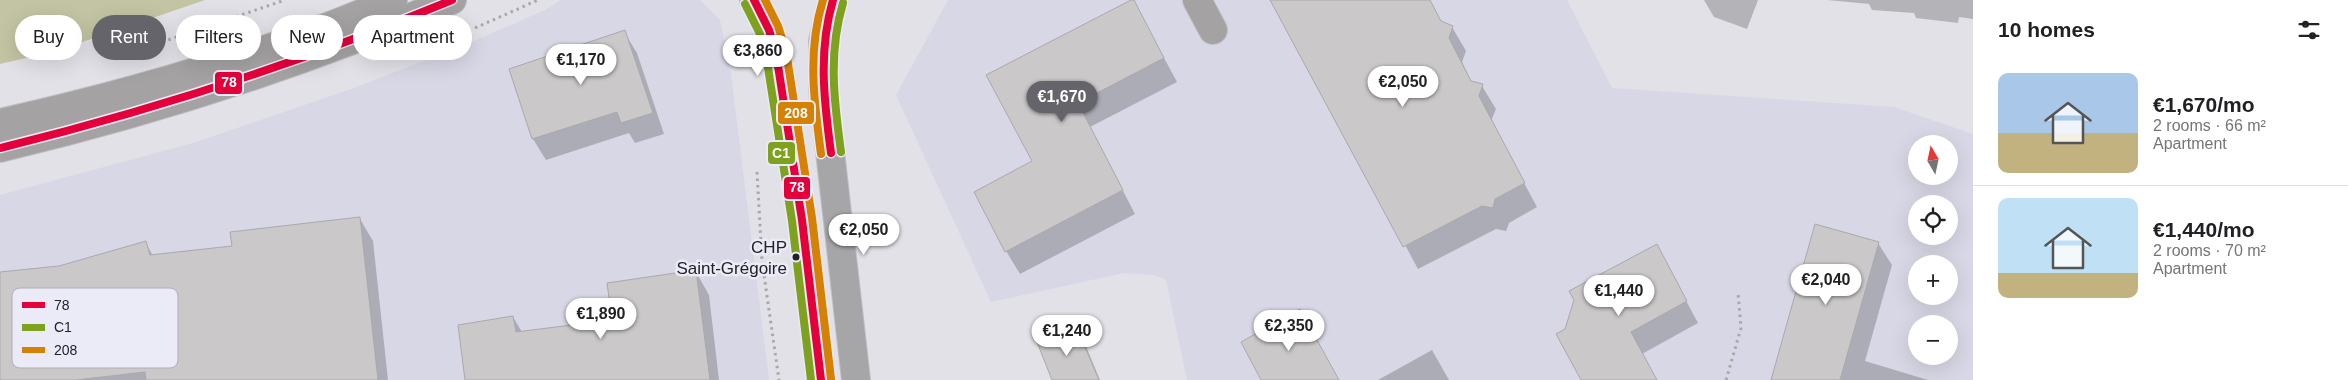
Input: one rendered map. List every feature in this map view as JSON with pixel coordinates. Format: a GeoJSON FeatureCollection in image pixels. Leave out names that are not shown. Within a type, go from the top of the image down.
{"type":"FeatureCollection","features":[{"type":"Feature","properties":{"kind":"main road"},"geometry":{"type":"LineString","coordinates":[[754,0],[769,30],[776,53],[800,211],[821,380]]}},
{"type":"Feature","properties":{"kind":"main road"},"geometry":{"type":"LineString","coordinates":[[833,0],[823,42],[823,90],[856,380]]}},
{"type":"Feature","properties":{"kind":"street"},"geometry":{"type":"LineString","coordinates":[[0,123],[123,93],[202,69],[286,41],[393,0]]}},
{"type":"Feature","properties":{"kind":"street"},"geometry":{"type":"LineString","coordinates":[[0,148],[130,116],[208,92],[382,30],[452,0]]}},
{"type":"Feature","properties":{"kind":"street"},"geometry":{"type":"LineString","coordinates":[[1197,0],[1213,30]]}},
{"type":"Feature","properties":{"kind":"path"},"geometry":{"type":"LineString","coordinates":[[166,40],[285,0]]}},
{"type":"Feature","properties":{"kind":"path"},"geometry":{"type":"LineString","coordinates":[[757,166],[762,261],[779,380]]}},
{"type":"Feature","properties":{"kind":"path"},"geometry":{"type":"LineString","coordinates":[[1726,380],[1741,328],[1738,293]]}},
{"type":"Feature","properties":{"kind":"shaded area"},"geometry":{"type":"Polygon","coordinates":[[[561,0],[700,0],[720,20],[731,74],[769,380],[0,380],[0,195],[193,143],[354,88],[426,60],[472,60],[472,42],[545,10],[561,0]]]}},
{"type":"Feature","properties":{"kind":"shaded area"},"geometry":{"type":"Polygon","coordinates":[[[948,0],[1567,0],[1612,88],[1894,107],[1973,134],[1973,380],[1187,380],[1166,280],[1155,275],[1124,273],[991,302],[896,95],[948,0]]]}},
{"type":"Feature","properties":{"kind":"green space"},"geometry":{"type":"Polygon","coordinates":[[[0,0],[205,0],[161,15],[92,15],[92,39],[82,42],[82,15],[15,15],[15,60],[17,60],[0,64],[0,0]]]}},
{"type":"Feature","properties":{"kind":"building"},"geometry":{"type":"Polygon","coordinates":[[[1134,0],[1164,58],[1078,103],[1123,190],[1005,252],[974,192],[1032,161],[986,75],[1134,0]]]}},
{"type":"Feature","properties":{"kind":"building"},"geometry":{"type":"Polygon","coordinates":[[[1270,0],[1430,0],[1441,21],[1453,26],[1449,38],[1471,81],[1483,84],[1479,96],[1525,183],[1495,199],[1493,208],[1482,206],[1403,247],[1270,0]]]}},
{"type":"Feature","properties":{"kind":"building"},"geometry":{"type":"Polygon","coordinates":[[[625,30],[653,113],[621,123],[617,112],[532,139],[509,69],[625,30]]]}},
{"type":"Feature","properties":{"kind":"building"},"geometry":{"type":"Polygon","coordinates":[[[360,217],[378,380],[146,380],[145,372],[76,380],[0,380],[0,272],[59,266],[146,241],[150,255],[232,246],[230,232],[360,217]]]}},
{"type":"Feature","properties":{"kind":"building"},"geometry":{"type":"Polygon","coordinates":[[[1815,224],[1879,242],[1840,380],[1771,380],[1815,224]]]}},
{"type":"Feature","properties":{"kind":"building"},"geometry":{"type":"Polygon","coordinates":[[[1657,244],[1687,301],[1631,332],[1657,380],[1581,380],[1556,334],[1565,329],[1574,300],[1569,291],[1657,244]]]}},
{"type":"Feature","properties":{"kind":"building"},"geometry":{"type":"Polygon","coordinates":[[[696,270],[710,380],[465,380],[458,325],[513,316],[516,332],[612,320],[607,283],[696,270]]]}},
{"type":"Feature","properties":{"kind":"building"},"geometry":{"type":"Polygon","coordinates":[[[1300,309],[1339,380],[1261,380],[1241,342],[1300,309]]]}},
{"type":"Feature","properties":{"kind":"building"},"geometry":{"type":"Polygon","coordinates":[[[1076,326],[1099,380],[1052,380],[1037,342],[1076,326]]]}},
{"type":"Feature","properties":{"kind":"transit line","name":"78"},"geometry":{"type":"LineString","coordinates":[[0,148],[172,101],[229,83],[341,44],[452,0]]}},
{"type":"Feature","properties":{"kind":"transit line","name":"78"},"geometry":{"type":"LineString","coordinates":[[754,0],[769,30],[776,53],[802,220],[821,380]]}},
{"type":"Feature","properties":{"kind":"transit line","name":"208"},"geometry":{"type":"LineString","coordinates":[[765,0],[778,26],[786,51],[812,218],[831,379]]}},
{"type":"Feature","properties":{"kind":"transit line","name":"208"},"geometry":{"type":"LineString","coordinates":[[821,154],[814,96],[813,57],[818,19],[823,0]]}},
{"type":"Feature","properties":{"kind":"transit line","name":"78"},"geometry":{"type":"LineString","coordinates":[[831,153],[826,114],[824,57],[825,38],[833,0]]}},
{"type":"Feature","properties":{"kind":"transit line","name":"C1"},"geometry":{"type":"LineString","coordinates":[[841,152],[836,114],[834,59],[835,40],[843,3]]}},
{"type":"Feature","properties":{"kind":"transit line","name":"C1"},"geometry":{"type":"LineString","coordinates":[[745,4],[760,34],[766,55],[792,221],[811,380]]}},
{"type":"Feature","properties":{"kind":"place","name":"CHP Saint-Grégoire"},"geometry":{"type":"Point","coordinates":[796,257]}}]}
